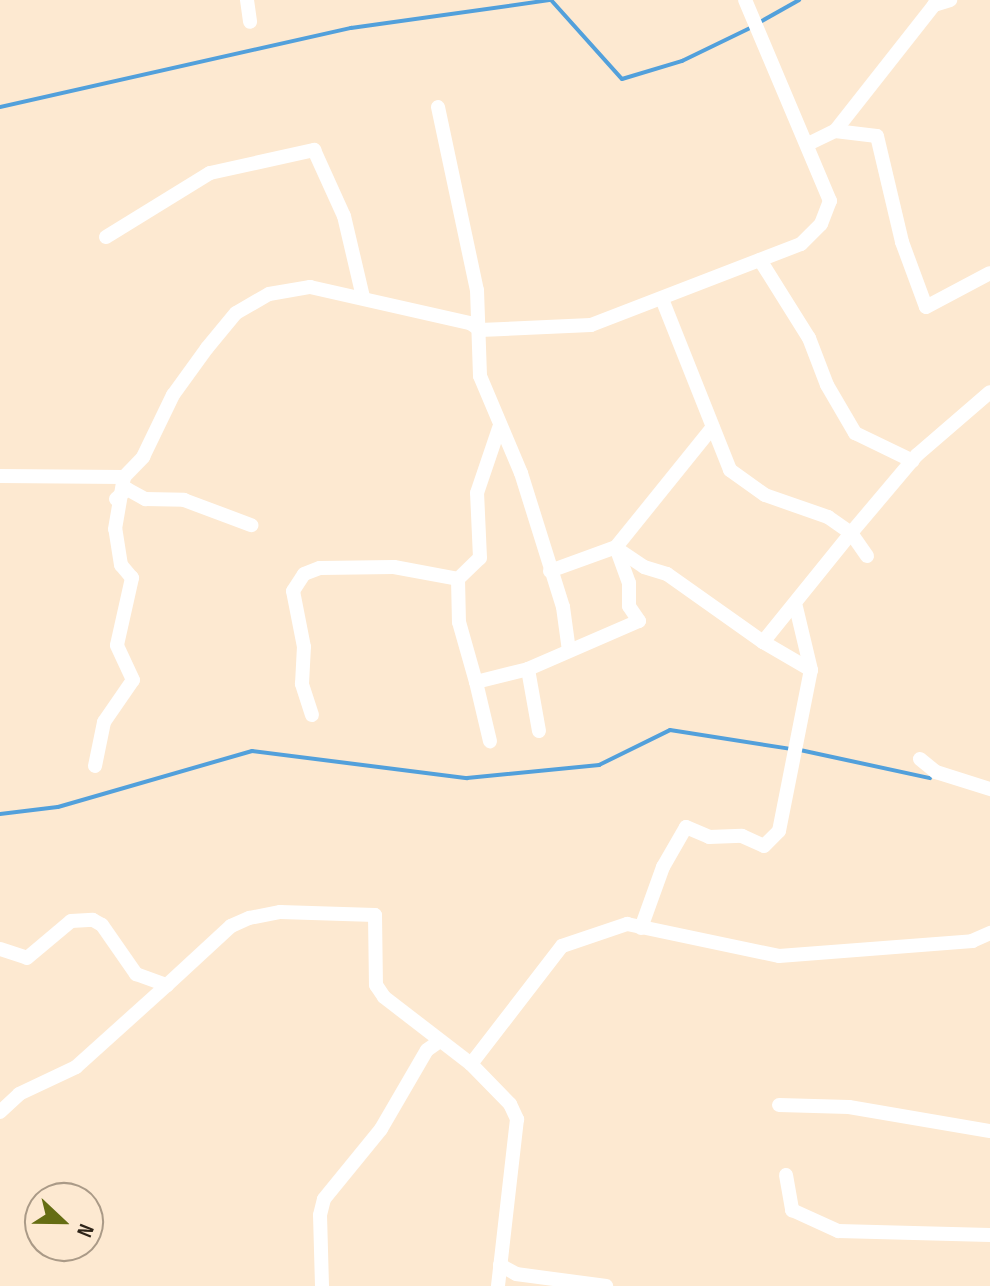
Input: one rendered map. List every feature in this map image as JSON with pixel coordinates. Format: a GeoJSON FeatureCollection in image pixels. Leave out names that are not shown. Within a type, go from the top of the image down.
{"type":"FeatureCollection","features":[{"type":"Feature","properties":{"kind":"street"},"geometry":{"type":"LineString","coordinates":[[247,0],[250,22]]}},
{"type":"Feature","properties":{"kind":"street"},"geometry":{"type":"LineString","coordinates":[[95,766],[104,722],[133,680],[117,645],[132,578],[121,565],[116,499],[124,477],[143,457],[173,395],[236,313],[269,294],[310,287],[363,297],[480,330],[591,325],[801,244],[821,224],[830,201],[745,0]]}},
{"type":"Feature","properties":{"kind":"street"},"geometry":{"type":"LineString","coordinates":[[808,144],[835,131],[934,5],[950,0]]}},
{"type":"Feature","properties":{"kind":"street"},"geometry":{"type":"LineString","coordinates":[[438,107],[467,230],[480,330],[480,376],[499,428],[521,473],[563,607],[569,651]]}},
{"type":"Feature","properties":{"kind":"street"},"geometry":{"type":"LineString","coordinates":[[835,131],[877,136],[902,242],[926,307],[990,273]]}},
{"type":"Feature","properties":{"kind":"street"},"geometry":{"type":"LineString","coordinates":[[106,237],[210,173],[314,150],[344,216],[363,297]]}},
{"type":"Feature","properties":{"kind":"street"},"geometry":{"type":"LineString","coordinates":[[760,260],[809,338],[827,385],[855,433],[913,461]]}},
{"type":"Feature","properties":{"kind":"street"},"geometry":{"type":"LineString","coordinates":[[662,299],[730,470],[765,495],[828,517],[851,533],[867,556]]}},
{"type":"Feature","properties":{"kind":"street"},"geometry":{"type":"LineString","coordinates":[[763,642],[780,618],[796,607],[821,564],[913,461],[990,392]]}},
{"type":"Feature","properties":{"kind":"street"},"geometry":{"type":"LineString","coordinates":[[550,571],[616,547],[713,427]]}},
{"type":"Feature","properties":{"kind":"street"},"geometry":{"type":"LineString","coordinates":[[490,741],[459,622],[458,579],[480,558],[477,493],[499,428]]}},
{"type":"Feature","properties":{"kind":"street"},"geometry":{"type":"LineString","coordinates":[[0,476],[124,477]]}},
{"type":"Feature","properties":{"kind":"street"},"geometry":{"type":"LineString","coordinates":[[116,499],[127,489],[145,499],[184,500],[251,525]]}},
{"type":"Feature","properties":{"kind":"street"},"geometry":{"type":"LineString","coordinates":[[616,547],[644,567],[667,574],[763,642],[811,670]]}},
{"type":"Feature","properties":{"kind":"street"},"geometry":{"type":"LineString","coordinates":[[476,682],[528,669],[639,621],[629,606],[629,583],[616,547]]}},
{"type":"Feature","properties":{"kind":"street"},"geometry":{"type":"LineString","coordinates":[[312,715],[302,684],[304,647],[293,591],[304,574],[320,568],[394,567],[458,579]]}},
{"type":"Feature","properties":{"kind":"street"},"geometry":{"type":"LineString","coordinates":[[641,928],[663,867],[686,827],[709,837],[742,836],[764,846],[779,831],[811,670],[796,607]]}},
{"type":"Feature","properties":{"kind":"street"},"geometry":{"type":"LineString","coordinates":[[528,669],[539,731]]}},
{"type":"Feature","properties":{"kind":"street"},"geometry":{"type":"LineString","coordinates":[[920,759],[936,772],[990,789]]}},
{"type":"Feature","properties":{"kind":"street"},"geometry":{"type":"LineString","coordinates":[[0,1112],[19,1094],[76,1067],[231,926],[249,918],[280,912],[369,912],[378,920],[376,985],[471,1064],[510,1104],[517,1119],[498,1286]]}},
{"type":"Feature","properties":{"kind":"street"},"geometry":{"type":"LineString","coordinates":[[0,949],[27,958],[71,921],[93,920],[102,925],[136,974],[167,985]]}},
{"type":"Feature","properties":{"kind":"street"},"geometry":{"type":"LineString","coordinates":[[471,1064],[562,946],[627,924],[779,956],[972,941],[990,933]]}},
{"type":"Feature","properties":{"kind":"street"},"geometry":{"type":"LineString","coordinates":[[322,1286],[324,1199],[381,1129],[427,1050],[440,1041]]}},
{"type":"Feature","properties":{"kind":"street"},"geometry":{"type":"LineString","coordinates":[[779,1105],[849,1107],[990,1131]]}},
{"type":"Feature","properties":{"kind":"street"},"geometry":{"type":"LineString","coordinates":[[786,1175],[792,1210],[838,1231],[990,1235]]}},
{"type":"Feature","properties":{"kind":"street"},"geometry":{"type":"LineString","coordinates":[[500,1265],[516,1274],[606,1286]]}},
{"type":"Feature","properties":{"kind":"waterway"},"geometry":{"type":"LineString","coordinates":[[0,107],[351,28],[551,0],[622,79],[682,61],[752,27]]}},
{"type":"Feature","properties":{"kind":"waterway"},"geometry":{"type":"LineString","coordinates":[[760,22],[799,0]]}},
{"type":"Feature","properties":{"kind":"waterway"},"geometry":{"type":"LineString","coordinates":[[0,814],[58,807],[252,751],[467,778],[599,765],[670,730],[791,749]]}},
{"type":"Feature","properties":{"kind":"waterway"},"geometry":{"type":"LineString","coordinates":[[800,750],[930,778]]}}]}
